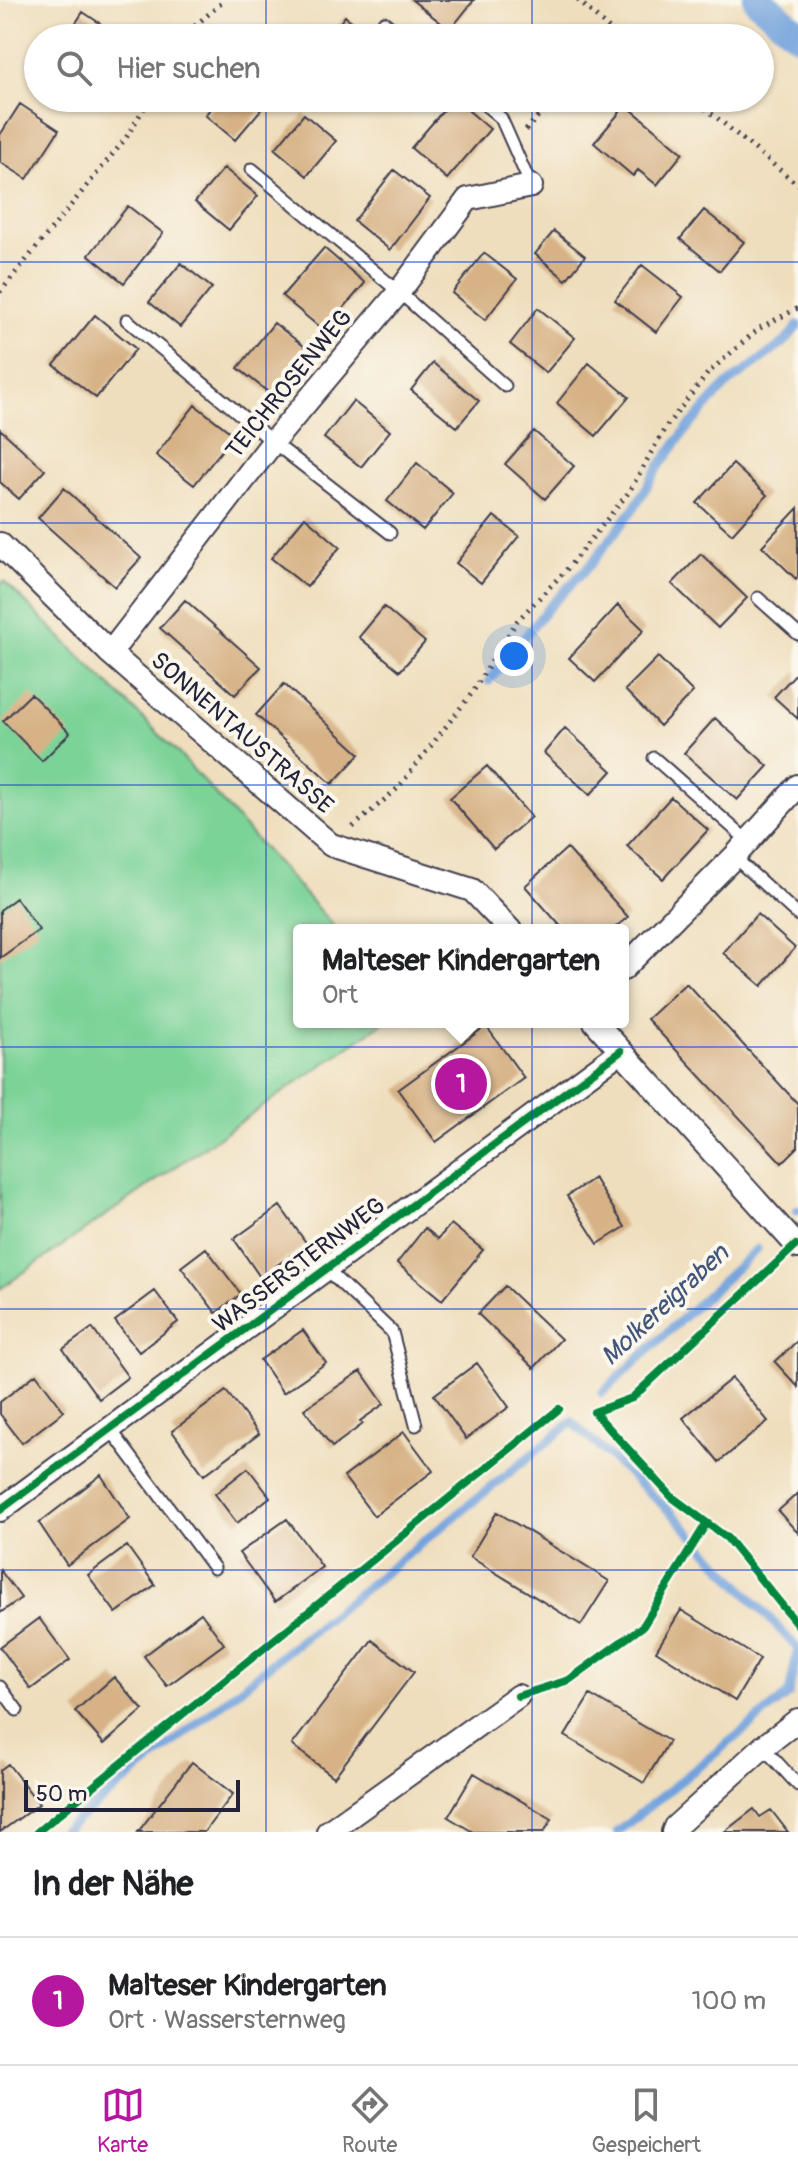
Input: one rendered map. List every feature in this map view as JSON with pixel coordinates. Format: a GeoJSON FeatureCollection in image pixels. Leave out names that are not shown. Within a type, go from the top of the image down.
{"type":"FeatureCollection","features":[{"type":"Feature","properties":{"kind":"street","name":"TEICHROSENWEG"},"geometry":{"type":"LineString","coordinates":[[110,653],[273,442],[399,292],[468,199],[531,186]]}},
{"type":"Feature","properties":{"kind":"street","name":"SONNENTAUSTRASSE"},"geometry":{"type":"LineString","coordinates":[[0,544],[110,653],[331,845],[472,890],[504,924]]}},
{"type":"Feature","properties":{"kind":"street"},"geometry":{"type":"LineString","coordinates":[[629,963],[798,786]]}},
{"type":"Feature","properties":{"kind":"street"},"geometry":{"type":"LineString","coordinates":[[600,1028],[798,1247]]}},
{"type":"Feature","properties":{"kind":"street","name":"WASSERSTERNWEG"},"geometry":{"type":"LineString","coordinates":[[0,1510],[621,1051]]}},
{"type":"Feature","properties":{"kind":"street"},"geometry":{"type":"LineString","coordinates":[[328,1832],[518,1696]]}},
{"type":"Feature","properties":{"kind":"street"},"geometry":{"type":"LineString","coordinates":[[673,1832],[763,1747],[798,1720]]}},
{"type":"Feature","properties":{"kind":"lane"},"geometry":{"type":"LineString","coordinates":[[494,112],[501,118],[531,186]]}},
{"type":"Feature","properties":{"kind":"lane"},"geometry":{"type":"LineString","coordinates":[[252,169],[505,386]]}},
{"type":"Feature","properties":{"kind":"lane"},"geometry":{"type":"LineString","coordinates":[[127,320],[273,442],[390,533]]}},
{"type":"Feature","properties":{"kind":"lane"},"geometry":{"type":"LineString","coordinates":[[758,598],[798,634]]}},
{"type":"Feature","properties":{"kind":"lane"},"geometry":{"type":"LineString","coordinates":[[654,758],[741,849],[798,915]]}},
{"type":"Feature","properties":{"kind":"lane"},"geometry":{"type":"LineString","coordinates":[[327,1270],[392,1332],[416,1425]]}},
{"type":"Feature","properties":{"kind":"lane"},"geometry":{"type":"LineString","coordinates":[[111,1430],[214,1568]]}},
{"type":"Feature","properties":{"kind":"lane"},"geometry":{"type":"LineString","coordinates":[[0,1687],[17,1710]]}},
{"type":"Feature","properties":{"kind":"lane"},"geometry":{"type":"LineString","coordinates":[[763,1747],[798,1785]]}},
{"type":"Feature","properties":{"kind":"path"},"geometry":{"type":"LineString","coordinates":[[197,24],[225,0]]}},
{"type":"Feature","properties":{"kind":"path"},"geometry":{"type":"LineString","coordinates":[[578,0],[604,24]]}},
{"type":"Feature","properties":{"kind":"path"},"geometry":{"type":"LineString","coordinates":[[0,292],[126,138],[142,112]]}},
{"type":"Feature","properties":{"kind":"path"},"geometry":{"type":"LineString","coordinates":[[710,112],[798,185]]}},
{"type":"Feature","properties":{"kind":"path"},"geometry":{"type":"LineString","coordinates":[[331,845],[398,788],[472,693],[517,621],[567,569],[629,492],[665,428],[708,373],[758,329],[798,308]]}},
{"type":"Feature","properties":{"kind":"green space"},"geometry":{"type":"Polygon","coordinates":[[[4,581],[180,755],[332,924],[293,924],[293,1028],[375,1028],[0,1289],[0,585],[4,581]]]}},
{"type":"Feature","properties":{"kind":"building"},"geometry":{"type":"Polygon","coordinates":[[[412,0],[474,0],[455,24],[442,24],[412,0]]]}},
{"type":"Feature","properties":{"kind":"building"},"geometry":{"type":"Polygon","coordinates":[[[83,12],[101,24],[75,24],[83,12]]]}},
{"type":"Feature","properties":{"kind":"building"},"geometry":{"type":"Polygon","coordinates":[[[345,16],[355,24],[339,24],[345,16]]]}},
{"type":"Feature","properties":{"kind":"building"},"geometry":{"type":"Polygon","coordinates":[[[20,104],[24,112],[32,112],[59,130],[27,179],[0,162],[0,135],[20,104]]]}},
{"type":"Feature","properties":{"kind":"building"},"geometry":{"type":"Polygon","coordinates":[[[208,112],[259,112],[235,140],[205,115],[208,112]]]}},
{"type":"Feature","properties":{"kind":"building"},"geometry":{"type":"Polygon","coordinates":[[[442,112],[470,112],[490,129],[447,179],[411,148],[442,112]]]}},
{"type":"Feature","properties":{"kind":"building"},"geometry":{"type":"Polygon","coordinates":[[[620,112],[634,112],[683,153],[657,185],[638,170],[633,176],[594,143],[620,112]]]}},
{"type":"Feature","properties":{"kind":"building"},"geometry":{"type":"Polygon","coordinates":[[[304,114],[336,141],[307,176],[275,149],[304,114]]]}},
{"type":"Feature","properties":{"kind":"building"},"geometry":{"type":"Polygon","coordinates":[[[224,168],[258,196],[229,230],[195,202],[224,168]]]}},
{"type":"Feature","properties":{"kind":"building"},"geometry":{"type":"Polygon","coordinates":[[[394,170],[430,198],[390,250],[354,221],[394,170]]]}},
{"type":"Feature","properties":{"kind":"building"},"geometry":{"type":"Polygon","coordinates":[[[128,206],[163,233],[124,283],[89,255],[128,206]]]}},
{"type":"Feature","properties":{"kind":"building"},"geometry":{"type":"Polygon","coordinates":[[[704,210],[744,242],[720,271],[680,239],[704,210]]]}},
{"type":"Feature","properties":{"kind":"building"},"geometry":{"type":"Polygon","coordinates":[[[554,231],[585,256],[566,280],[535,254],[554,231]]]}},
{"type":"Feature","properties":{"kind":"building"},"geometry":{"type":"Polygon","coordinates":[[[324,248],[365,283],[324,331],[282,296],[324,248]]]}},
{"type":"Feature","properties":{"kind":"building"},"geometry":{"type":"Polygon","coordinates":[[[484,253],[517,279],[485,320],[452,293],[484,253]]]}},
{"type":"Feature","properties":{"kind":"building"},"geometry":{"type":"Polygon","coordinates":[[[181,263],[212,288],[180,327],[149,302],[181,263]]]}},
{"type":"Feature","properties":{"kind":"building"},"geometry":{"type":"Polygon","coordinates":[[[642,265],[683,297],[656,332],[615,300],[642,265]]]}},
{"type":"Feature","properties":{"kind":"building"},"geometry":{"type":"Polygon","coordinates":[[[538,308],[575,338],[546,373],[510,344],[538,308]]]}},
{"type":"Feature","properties":{"kind":"building"},"geometry":{"type":"Polygon","coordinates":[[[95,315],[136,349],[96,398],[54,365],[95,315]]]}},
{"type":"Feature","properties":{"kind":"building"},"geometry":{"type":"Polygon","coordinates":[[[274,323],[309,350],[273,396],[238,368],[274,323]]]}},
{"type":"Feature","properties":{"kind":"building"},"geometry":{"type":"Polygon","coordinates":[[[433,363],[479,401],[457,427],[411,390],[433,363]]]}},
{"type":"Feature","properties":{"kind":"building"},"geometry":{"type":"Polygon","coordinates":[[[589,363],[629,397],[596,436],[557,403],[589,363]]]}},
{"type":"Feature","properties":{"kind":"building"},"geometry":{"type":"Polygon","coordinates":[[[353,401],[390,431],[361,467],[324,438],[353,401]]]}},
{"type":"Feature","properties":{"kind":"building"},"geometry":{"type":"Polygon","coordinates":[[[195,405],[234,435],[194,485],[156,455],[195,405]]]}},
{"type":"Feature","properties":{"kind":"building"},"geometry":{"type":"Polygon","coordinates":[[[0,429],[45,470],[19,499],[0,482],[0,429]]]}},
{"type":"Feature","properties":{"kind":"building"},"geometry":{"type":"Polygon","coordinates":[[[534,431],[574,466],[545,499],[505,464],[534,431]]]}},
{"type":"Feature","properties":{"kind":"building"},"geometry":{"type":"Polygon","coordinates":[[[417,463],[453,493],[423,530],[387,501],[417,463]]]}},
{"type":"Feature","properties":{"kind":"building"},"geometry":{"type":"Polygon","coordinates":[[[733,464],[767,495],[732,534],[697,503],[733,464]]]}},
{"type":"Feature","properties":{"kind":"building"},"geometry":{"type":"Polygon","coordinates":[[[64,488],[141,558],[115,587],[38,518],[64,488]]]}},
{"type":"Feature","properties":{"kind":"building"},"geometry":{"type":"Polygon","coordinates":[[[798,508],[798,576],[796,579],[762,546],[798,508]]]}},
{"type":"Feature","properties":{"kind":"building"},"geometry":{"type":"Polygon","coordinates":[[[494,516],[519,536],[481,583],[456,563],[494,516]]]}},
{"type":"Feature","properties":{"kind":"building"},"geometry":{"type":"Polygon","coordinates":[[[305,517],[340,547],[307,587],[271,558],[305,517]]]}},
{"type":"Feature","properties":{"kind":"building"},"geometry":{"type":"Polygon","coordinates":[[[701,554],[747,598],[718,628],[672,584],[701,554]]]}},
{"type":"Feature","properties":{"kind":"building"},"geometry":{"type":"Polygon","coordinates":[[[185,600],[261,667],[235,695],[160,628],[185,600]]]}},
{"type":"Feature","properties":{"kind":"building"},"geometry":{"type":"Polygon","coordinates":[[[618,605],[644,630],[595,682],[569,658],[618,605]]]}},
{"type":"Feature","properties":{"kind":"building"},"geometry":{"type":"Polygon","coordinates":[[[384,607],[425,642],[400,671],[359,637],[384,607]]]}},
{"type":"Feature","properties":{"kind":"building"},"geometry":{"type":"Polygon","coordinates":[[[658,657],[693,692],[660,726],[625,690],[658,657]]]}},
{"type":"Feature","properties":{"kind":"building"},"geometry":{"type":"Polygon","coordinates":[[[798,671],[798,719],[774,697],[798,671]]]}},
{"type":"Feature","properties":{"kind":"building"},"geometry":{"type":"Polygon","coordinates":[[[284,684],[360,754],[332,784],[256,715],[284,684]]]}},
{"type":"Feature","properties":{"kind":"building"},"geometry":{"type":"Polygon","coordinates":[[[31,694],[70,733],[42,761],[3,721],[31,694]]]}},
{"type":"Feature","properties":{"kind":"building"},"geometry":{"type":"Polygon","coordinates":[[[715,718],[768,766],[737,800],[684,753],[715,718]]]}},
{"type":"Feature","properties":{"kind":"building"},"geometry":{"type":"Polygon","coordinates":[[[565,728],[612,771],[590,795],[544,753],[565,728]]]}},
{"type":"Feature","properties":{"kind":"building"},"geometry":{"type":"Polygon","coordinates":[[[487,766],[531,817],[494,849],[450,798],[487,766]]]}},
{"type":"Feature","properties":{"kind":"building"},"geometry":{"type":"Polygon","coordinates":[[[671,797],[708,830],[663,879],[627,846],[671,797]]]}},
{"type":"Feature","properties":{"kind":"building"},"geometry":{"type":"Polygon","coordinates":[[[567,848],[628,917],[619,924],[559,924],[525,886],[567,848]]]}},
{"type":"Feature","properties":{"kind":"building"},"geometry":{"type":"Polygon","coordinates":[[[16,898],[39,930],[0,958],[0,910],[16,898]]]}},
{"type":"Feature","properties":{"kind":"building"},"geometry":{"type":"Polygon","coordinates":[[[757,914],[795,948],[762,986],[723,953],[757,914]]]}},
{"type":"Feature","properties":{"kind":"building"},"geometry":{"type":"Polygon","coordinates":[[[686,983],[798,1104],[798,1147],[782,1163],[647,1019],[686,983]]]}},
{"type":"Feature","properties":{"kind":"building"},"geometry":{"type":"Polygon","coordinates":[[[483,1028],[487,1028],[524,1078],[436,1142],[398,1090],[483,1028]]]}},
{"type":"Feature","properties":{"kind":"building"},"geometry":{"type":"Polygon","coordinates":[[[594,1178],[625,1227],[598,1244],[567,1196],[594,1178]]]}},
{"type":"Feature","properties":{"kind":"building"},"geometry":{"type":"Polygon","coordinates":[[[280,1206],[307,1244],[260,1277],[234,1239],[280,1206]]]}},
{"type":"Feature","properties":{"kind":"building"},"geometry":{"type":"Polygon","coordinates":[[[451,1224],[483,1250],[442,1300],[397,1263],[425,1228],[438,1239],[451,1224]]]}},
{"type":"Feature","properties":{"kind":"building"},"geometry":{"type":"Polygon","coordinates":[[[206,1248],[241,1294],[216,1313],[181,1267],[206,1248]]]}},
{"type":"Feature","properties":{"kind":"building"},"geometry":{"type":"Polygon","coordinates":[[[505,1286],[561,1339],[534,1368],[478,1314],[505,1286]]]}},
{"type":"Feature","properties":{"kind":"building"},"geometry":{"type":"Polygon","coordinates":[[[155,1291],[178,1322],[139,1352],[115,1321],[155,1291]]]}},
{"type":"Feature","properties":{"kind":"building"},"geometry":{"type":"Polygon","coordinates":[[[92,1328],[128,1377],[99,1399],[63,1349],[92,1328]]]}},
{"type":"Feature","properties":{"kind":"building"},"geometry":{"type":"Polygon","coordinates":[[[303,1330],[326,1363],[283,1393],[260,1360],[303,1330]]]}},
{"type":"Feature","properties":{"kind":"building"},"geometry":{"type":"Polygon","coordinates":[[[798,1340],[798,1387],[775,1362],[798,1340]]]}},
{"type":"Feature","properties":{"kind":"building"},"geometry":{"type":"Polygon","coordinates":[[[477,1363],[509,1407],[466,1439],[434,1395],[477,1363]]]}},
{"type":"Feature","properties":{"kind":"building"},"geometry":{"type":"Polygon","coordinates":[[[361,1371],[384,1404],[332,1447],[304,1409],[361,1371]]]}},
{"type":"Feature","properties":{"kind":"building"},"geometry":{"type":"Polygon","coordinates":[[[36,1374],[64,1411],[22,1443],[0,1414],[0,1402],[36,1374]]]}},
{"type":"Feature","properties":{"kind":"building"},"geometry":{"type":"Polygon","coordinates":[[[732,1378],[768,1421],[719,1462],[683,1418],[732,1378]]]}},
{"type":"Feature","properties":{"kind":"building"},"geometry":{"type":"Polygon","coordinates":[[[226,1391],[259,1434],[204,1475],[172,1431],[226,1391]]]}},
{"type":"Feature","properties":{"kind":"building"},"geometry":{"type":"Polygon","coordinates":[[[404,1432],[433,1471],[374,1516],[344,1477],[404,1432]]]}},
{"type":"Feature","properties":{"kind":"building"},"geometry":{"type":"Polygon","coordinates":[[[248,1468],[270,1497],[237,1523],[215,1494],[248,1468]]]}},
{"type":"Feature","properties":{"kind":"building"},"geometry":{"type":"Polygon","coordinates":[[[101,1475],[130,1519],[67,1565],[39,1523],[101,1475]]]}},
{"type":"Feature","properties":{"kind":"building"},"geometry":{"type":"Polygon","coordinates":[[[798,1493],[798,1533],[778,1511],[798,1493]]]}},
{"type":"Feature","properties":{"kind":"building"},"geometry":{"type":"Polygon","coordinates":[[[497,1512],[609,1581],[581,1625],[470,1557],[497,1512]]]}},
{"type":"Feature","properties":{"kind":"building"},"geometry":{"type":"Polygon","coordinates":[[[287,1519],[322,1567],[275,1602],[239,1553],[287,1519]]]}},
{"type":"Feature","properties":{"kind":"building"},"geometry":{"type":"Polygon","coordinates":[[[127,1546],[155,1585],[116,1613],[88,1575],[127,1546]]]}},
{"type":"Feature","properties":{"kind":"building"},"geometry":{"type":"Polygon","coordinates":[[[0,1570],[21,1598],[0,1613],[0,1570]]]}},
{"type":"Feature","properties":{"kind":"building"},"geometry":{"type":"Polygon","coordinates":[[[681,1610],[760,1659],[735,1701],[656,1651],[681,1610]]]}},
{"type":"Feature","properties":{"kind":"building"},"geometry":{"type":"Polygon","coordinates":[[[201,1613],[224,1644],[167,1686],[144,1656],[201,1613]]]}},
{"type":"Feature","properties":{"kind":"building"},"geometry":{"type":"Polygon","coordinates":[[[39,1618],[70,1660],[31,1689],[0,1647],[39,1618]]]}},
{"type":"Feature","properties":{"kind":"building"},"geometry":{"type":"Polygon","coordinates":[[[372,1640],[414,1672],[334,1777],[292,1745],[372,1640]]]}},
{"type":"Feature","properties":{"kind":"building"},"geometry":{"type":"Polygon","coordinates":[[[114,1677],[143,1710],[104,1744],[75,1711],[114,1677]]]}},
{"type":"Feature","properties":{"kind":"building"},"geometry":{"type":"Polygon","coordinates":[[[590,1695],[669,1741],[644,1783],[565,1736],[590,1695]]]}},
{"type":"Feature","properties":{"kind":"building"},"geometry":{"type":"Polygon","coordinates":[[[192,1762],[233,1794],[204,1832],[138,1832],[192,1762]]]}},
{"type":"Feature","properties":{"kind":"building"},"geometry":{"type":"Polygon","coordinates":[[[8,1764],[39,1804],[0,1832],[0,1770],[8,1764]]]}},
{"type":"Feature","properties":{"kind":"building"},"geometry":{"type":"Polygon","coordinates":[[[474,1773],[552,1819],[544,1832],[473,1832],[448,1817],[474,1773]]]}},
{"type":"Feature","properties":{"kind":"building"},"geometry":{"type":"Polygon","coordinates":[[[754,1809],[760,1817],[771,1810],[788,1832],[724,1832],[754,1809]]]}},
{"type":"Feature","properties":{"kind":"waterway"},"geometry":{"type":"LineString","coordinates":[[758,0],[798,34]]}},
{"type":"Feature","properties":{"kind":"waterway"},"geometry":{"type":"LineString","coordinates":[[489,681],[546,610],[591,564],[634,508],[686,430],[725,386],[786,341],[798,325]]}},
{"type":"Feature","properties":{"kind":"waterway","name":"Molkereigraben"},"geometry":{"type":"LineString","coordinates":[[602,1393],[757,1249]]}},
{"type":"Feature","properties":{"kind":"waterway","name":"Molkereigraben"},"geometry":{"type":"LineString","coordinates":[[62,1832],[572,1422],[676,1517],[798,1649],[789,1694],[617,1832]]}},
{"type":"Feature","properties":{"kind":"cycle path"},"geometry":{"type":"LineString","coordinates":[[0,1510],[621,1051]]}},
{"type":"Feature","properties":{"kind":"cycle path"},"geometry":{"type":"LineString","coordinates":[[796,1245],[632,1398],[594,1412],[672,1497],[727,1538],[798,1625]]}},
{"type":"Feature","properties":{"kind":"cycle path"},"geometry":{"type":"LineString","coordinates":[[37,1832],[559,1409]]}},
{"type":"Feature","properties":{"kind":"cycle path"},"geometry":{"type":"LineString","coordinates":[[518,1696],[569,1680],[643,1626],[706,1524]]}},
{"type":"Feature","properties":{"kind":"place","name":"Malteser Kindergarten"},"geometry":{"type":"Point","coordinates":[461,1084]}}]}
